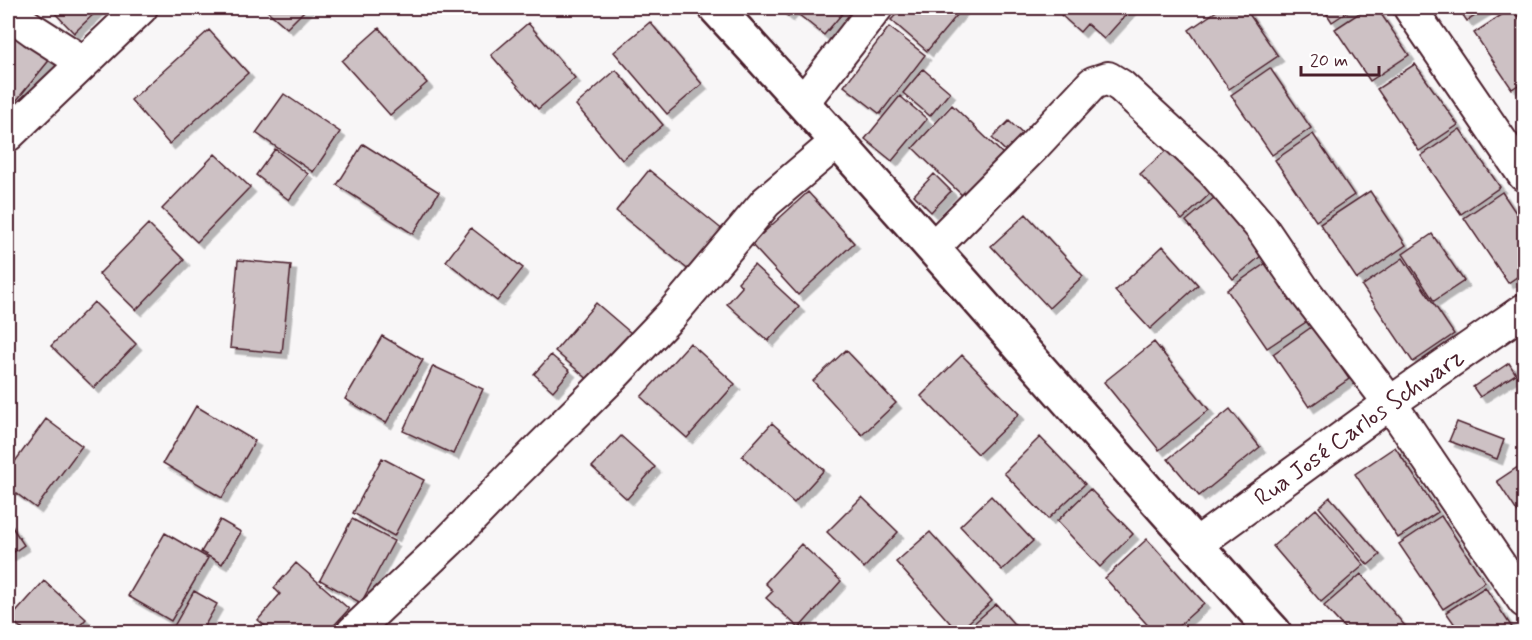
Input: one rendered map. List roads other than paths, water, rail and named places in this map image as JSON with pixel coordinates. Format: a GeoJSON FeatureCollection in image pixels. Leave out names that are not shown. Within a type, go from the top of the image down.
{"type":"FeatureCollection","features":[{"type":"Feature","properties":{"kind":"main road"},"geometry":{"type":"LineString","coordinates":[[716,8],[838,141],[1274,633]]}},
{"type":"Feature","properties":{"kind":"street"},"geometry":{"type":"LineString","coordinates":[[8,135],[141,8]]}},
{"type":"Feature","properties":{"kind":"street"},"geometry":{"type":"LineString","coordinates":[[803,102],[876,8]]}},
{"type":"Feature","properties":{"kind":"street"},"geometry":{"type":"LineString","coordinates":[[1410,8],[1524,175]]}},
{"type":"Feature","properties":{"kind":"street"},"geometry":{"type":"LineString","coordinates":[[8,12],[83,62]]}},
{"type":"Feature","properties":{"kind":"street"},"geometry":{"type":"LineString","coordinates":[[933,248],[1093,83],[1107,78],[1121,86],[1213,171],[1261,227],[1303,289],[1390,403],[1524,601]]}},
{"type":"Feature","properties":{"kind":"street"},"geometry":{"type":"LineString","coordinates":[[353,633],[610,380],[671,315],[766,202],[838,141]]}},
{"type":"Feature","properties":{"kind":"street","name":"Rua José Carlos Schwarz"},"geometry":{"type":"LineString","coordinates":[[1195,545],[1390,403],[1524,310]]}}]}
